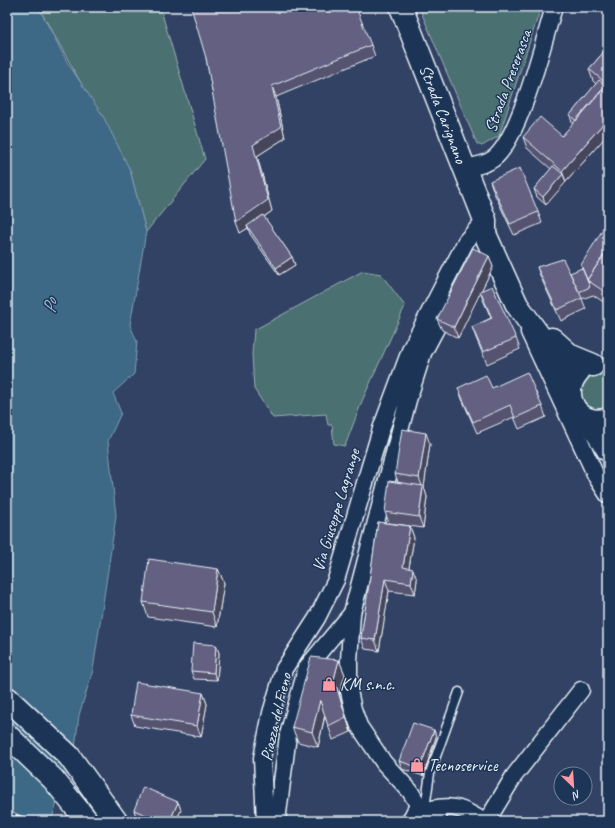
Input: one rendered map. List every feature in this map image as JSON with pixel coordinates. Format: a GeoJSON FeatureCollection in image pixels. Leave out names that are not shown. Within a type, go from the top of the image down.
{"type":"FeatureCollection","features":[{"type":"Feature","properties":{"kind":"main road","name":"Strada Carignano"},"geometry":{"type":"LineString","coordinates":[[401,7],[485,220],[485,234],[490,247],[517,305],[561,366],[571,383]]}},
{"type":"Feature","properties":{"kind":"main road","name":"Strada Carignano"},"geometry":{"type":"LineString","coordinates":[[485,220],[497,231],[529,304],[551,338],[571,356],[601,366]]}},
{"type":"Feature","properties":{"kind":"main road"},"geometry":{"type":"LineString","coordinates":[[601,366],[578,372],[571,383],[569,398],[572,406],[578,414],[598,419],[608,450]]}},
{"type":"Feature","properties":{"kind":"main road"},"geometry":{"type":"LineString","coordinates":[[7,698],[69,756],[116,821]]}},
{"type":"Feature","properties":{"kind":"main road"},"geometry":{"type":"LineString","coordinates":[[7,735],[53,779],[87,821]]}},
{"type":"Feature","properties":{"kind":"street","name":"Strada Preserasca"},"geometry":{"type":"LineString","coordinates":[[464,168],[483,164],[494,158],[511,138],[530,87],[554,7]]}},
{"type":"Feature","properties":{"kind":"street","name":"Via Giuseppe Lagrange"},"geometry":{"type":"LineString","coordinates":[[265,821],[262,758],[271,713],[284,669],[317,618],[336,580],[381,429],[411,348],[466,241],[485,220]]}},
{"type":"Feature","properties":{"kind":"street"},"geometry":{"type":"LineString","coordinates":[[483,821],[465,810],[444,806],[420,815],[410,791],[394,775],[368,741],[353,710],[349,691],[352,613],[408,400],[423,353],[475,254],[490,247]]}},
{"type":"Feature","properties":{"kind":"street","name":"Strada Carignano"},"geometry":{"type":"LineString","coordinates":[[529,322],[529,336],[597,478],[608,495]]}},
{"type":"Feature","properties":{"kind":"street","name":"Piazza del Fieno"},"geometry":{"type":"LineString","coordinates":[[277,821],[288,735],[307,667],[352,613]]}},
{"type":"Feature","properties":{"kind":"street"},"geometry":{"type":"LineString","coordinates":[[487,821],[514,776],[582,690]]}},
{"type":"Feature","properties":{"kind":"lane"},"geometry":{"type":"LineString","coordinates":[[420,815],[430,773],[459,692]]}},
{"type":"Feature","properties":{"kind":"green space"},"geometry":{"type":"Polygon","coordinates":[[[34,7],[160,7],[205,159],[146,232],[130,170],[40,10],[34,7]]]}},
{"type":"Feature","properties":{"kind":"green space"},"geometry":{"type":"Polygon","coordinates":[[[419,7],[541,7],[499,136],[482,146],[477,144],[419,7]]]}},
{"type":"Feature","properties":{"kind":"green space"},"geometry":{"type":"Polygon","coordinates":[[[363,271],[381,274],[405,306],[362,401],[345,446],[334,444],[332,425],[328,425],[326,414],[273,418],[254,389],[252,354],[254,330],[363,271]]]}},
{"type":"Feature","properties":{"kind":"green space"},"geometry":{"type":"Polygon","coordinates":[[[592,375],[600,375],[608,378],[608,407],[599,410],[592,410],[586,407],[582,402],[580,395],[581,388],[585,381],[592,375]]]}},
{"type":"Feature","properties":{"kind":"water","name":"Po"},"geometry":{"type":"Polygon","coordinates":[[[7,7],[34,7],[40,10],[67,62],[103,116],[130,170],[146,232],[130,325],[137,342],[134,374],[113,393],[121,413],[108,441],[116,516],[93,670],[79,715],[75,748],[51,821],[7,821],[7,7]]]}},
{"type":"Feature","properties":{"kind":"building"},"geometry":{"type":"Polygon","coordinates":[[[191,7],[356,7],[371,45],[272,86],[281,127],[253,145],[268,200],[236,222],[206,58],[191,7]]]}},
{"type":"Feature","properties":{"kind":"building"},"geometry":{"type":"Polygon","coordinates":[[[608,47],[608,118],[562,171],[523,137],[540,117],[562,136],[607,84],[589,69],[608,47]]]}},
{"type":"Feature","properties":{"kind":"building"},"geometry":{"type":"Polygon","coordinates":[[[599,80],[606,86],[576,121],[570,115],[599,80]]]}},
{"type":"Feature","properties":{"kind":"building"},"geometry":{"type":"Polygon","coordinates":[[[553,166],[563,174],[543,197],[534,189],[553,166]]]}},
{"type":"Feature","properties":{"kind":"building"},"geometry":{"type":"Polygon","coordinates":[[[520,168],[538,212],[510,224],[490,181],[520,168]]]}},
{"type":"Feature","properties":{"kind":"building"},"geometry":{"type":"Polygon","coordinates":[[[263,215],[292,257],[276,268],[247,226],[263,215]]]}},
{"type":"Feature","properties":{"kind":"building"},"geometry":{"type":"Polygon","coordinates":[[[608,221],[608,249],[587,280],[581,265],[608,221]]]}},
{"type":"Feature","properties":{"kind":"building"},"geometry":{"type":"Polygon","coordinates":[[[473,248],[489,256],[454,327],[437,319],[473,248]]]}},
{"type":"Feature","properties":{"kind":"building"},"geometry":{"type":"Polygon","coordinates":[[[608,249],[608,294],[587,280],[608,249]]]}},
{"type":"Feature","properties":{"kind":"building"},"geometry":{"type":"Polygon","coordinates":[[[563,259],[582,298],[557,310],[537,267],[563,259]]]}},
{"type":"Feature","properties":{"kind":"building"},"geometry":{"type":"Polygon","coordinates":[[[582,268],[590,287],[579,292],[570,273],[582,268]]]}},
{"type":"Feature","properties":{"kind":"building"},"geometry":{"type":"Polygon","coordinates":[[[492,286],[516,338],[483,352],[472,327],[492,318],[480,291],[492,286]]]}},
{"type":"Feature","properties":{"kind":"building"},"geometry":{"type":"Polygon","coordinates":[[[527,372],[542,406],[515,418],[510,405],[473,422],[458,388],[486,375],[492,388],[527,372]]]}},
{"type":"Feature","properties":{"kind":"building"},"geometry":{"type":"Polygon","coordinates":[[[402,429],[426,433],[419,478],[395,474],[402,429]]]}},
{"type":"Feature","properties":{"kind":"building"},"geometry":{"type":"Polygon","coordinates":[[[389,481],[423,486],[419,517],[385,512],[389,481]]]}},
{"type":"Feature","properties":{"kind":"building"},"geometry":{"type":"Polygon","coordinates":[[[378,522],[410,526],[403,567],[413,569],[411,583],[385,579],[375,640],[361,638],[378,522]]]}},
{"type":"Feature","properties":{"kind":"building"},"geometry":{"type":"Polygon","coordinates":[[[149,559],[218,569],[212,612],[143,602],[149,559]]]}},
{"type":"Feature","properties":{"kind":"building"},"geometry":{"type":"Polygon","coordinates":[[[193,643],[216,645],[214,673],[191,671],[193,643]]]}},
{"type":"Feature","properties":{"kind":"building"},"geometry":{"type":"Polygon","coordinates":[[[311,657],[339,660],[334,679],[346,717],[328,726],[320,700],[312,732],[292,727],[311,657]]]}},
{"type":"Feature","properties":{"kind":"building"},"geometry":{"type":"Polygon","coordinates":[[[136,682],[203,693],[197,726],[131,715],[136,682]]]}},
{"type":"Feature","properties":{"kind":"building"},"geometry":{"type":"Polygon","coordinates":[[[413,723],[434,730],[420,768],[399,761],[413,723]]]}},
{"type":"Feature","properties":{"kind":"building"},"geometry":{"type":"Polygon","coordinates":[[[143,787],[178,802],[170,821],[160,821],[134,810],[143,787]]]}},
{"type":"Feature","properties":{"kind":"railway"},"geometry":{"type":"LineString","coordinates":[[7,812],[29,821]]}},
{"type":"Feature","properties":{"kind":"place","name":"KM s.n.c."},"geometry":{"type":"Point","coordinates":[329,684]}},
{"type":"Feature","properties":{"kind":"place","name":"Tecnoservice"},"geometry":{"type":"Point","coordinates":[417,765]}}]}
